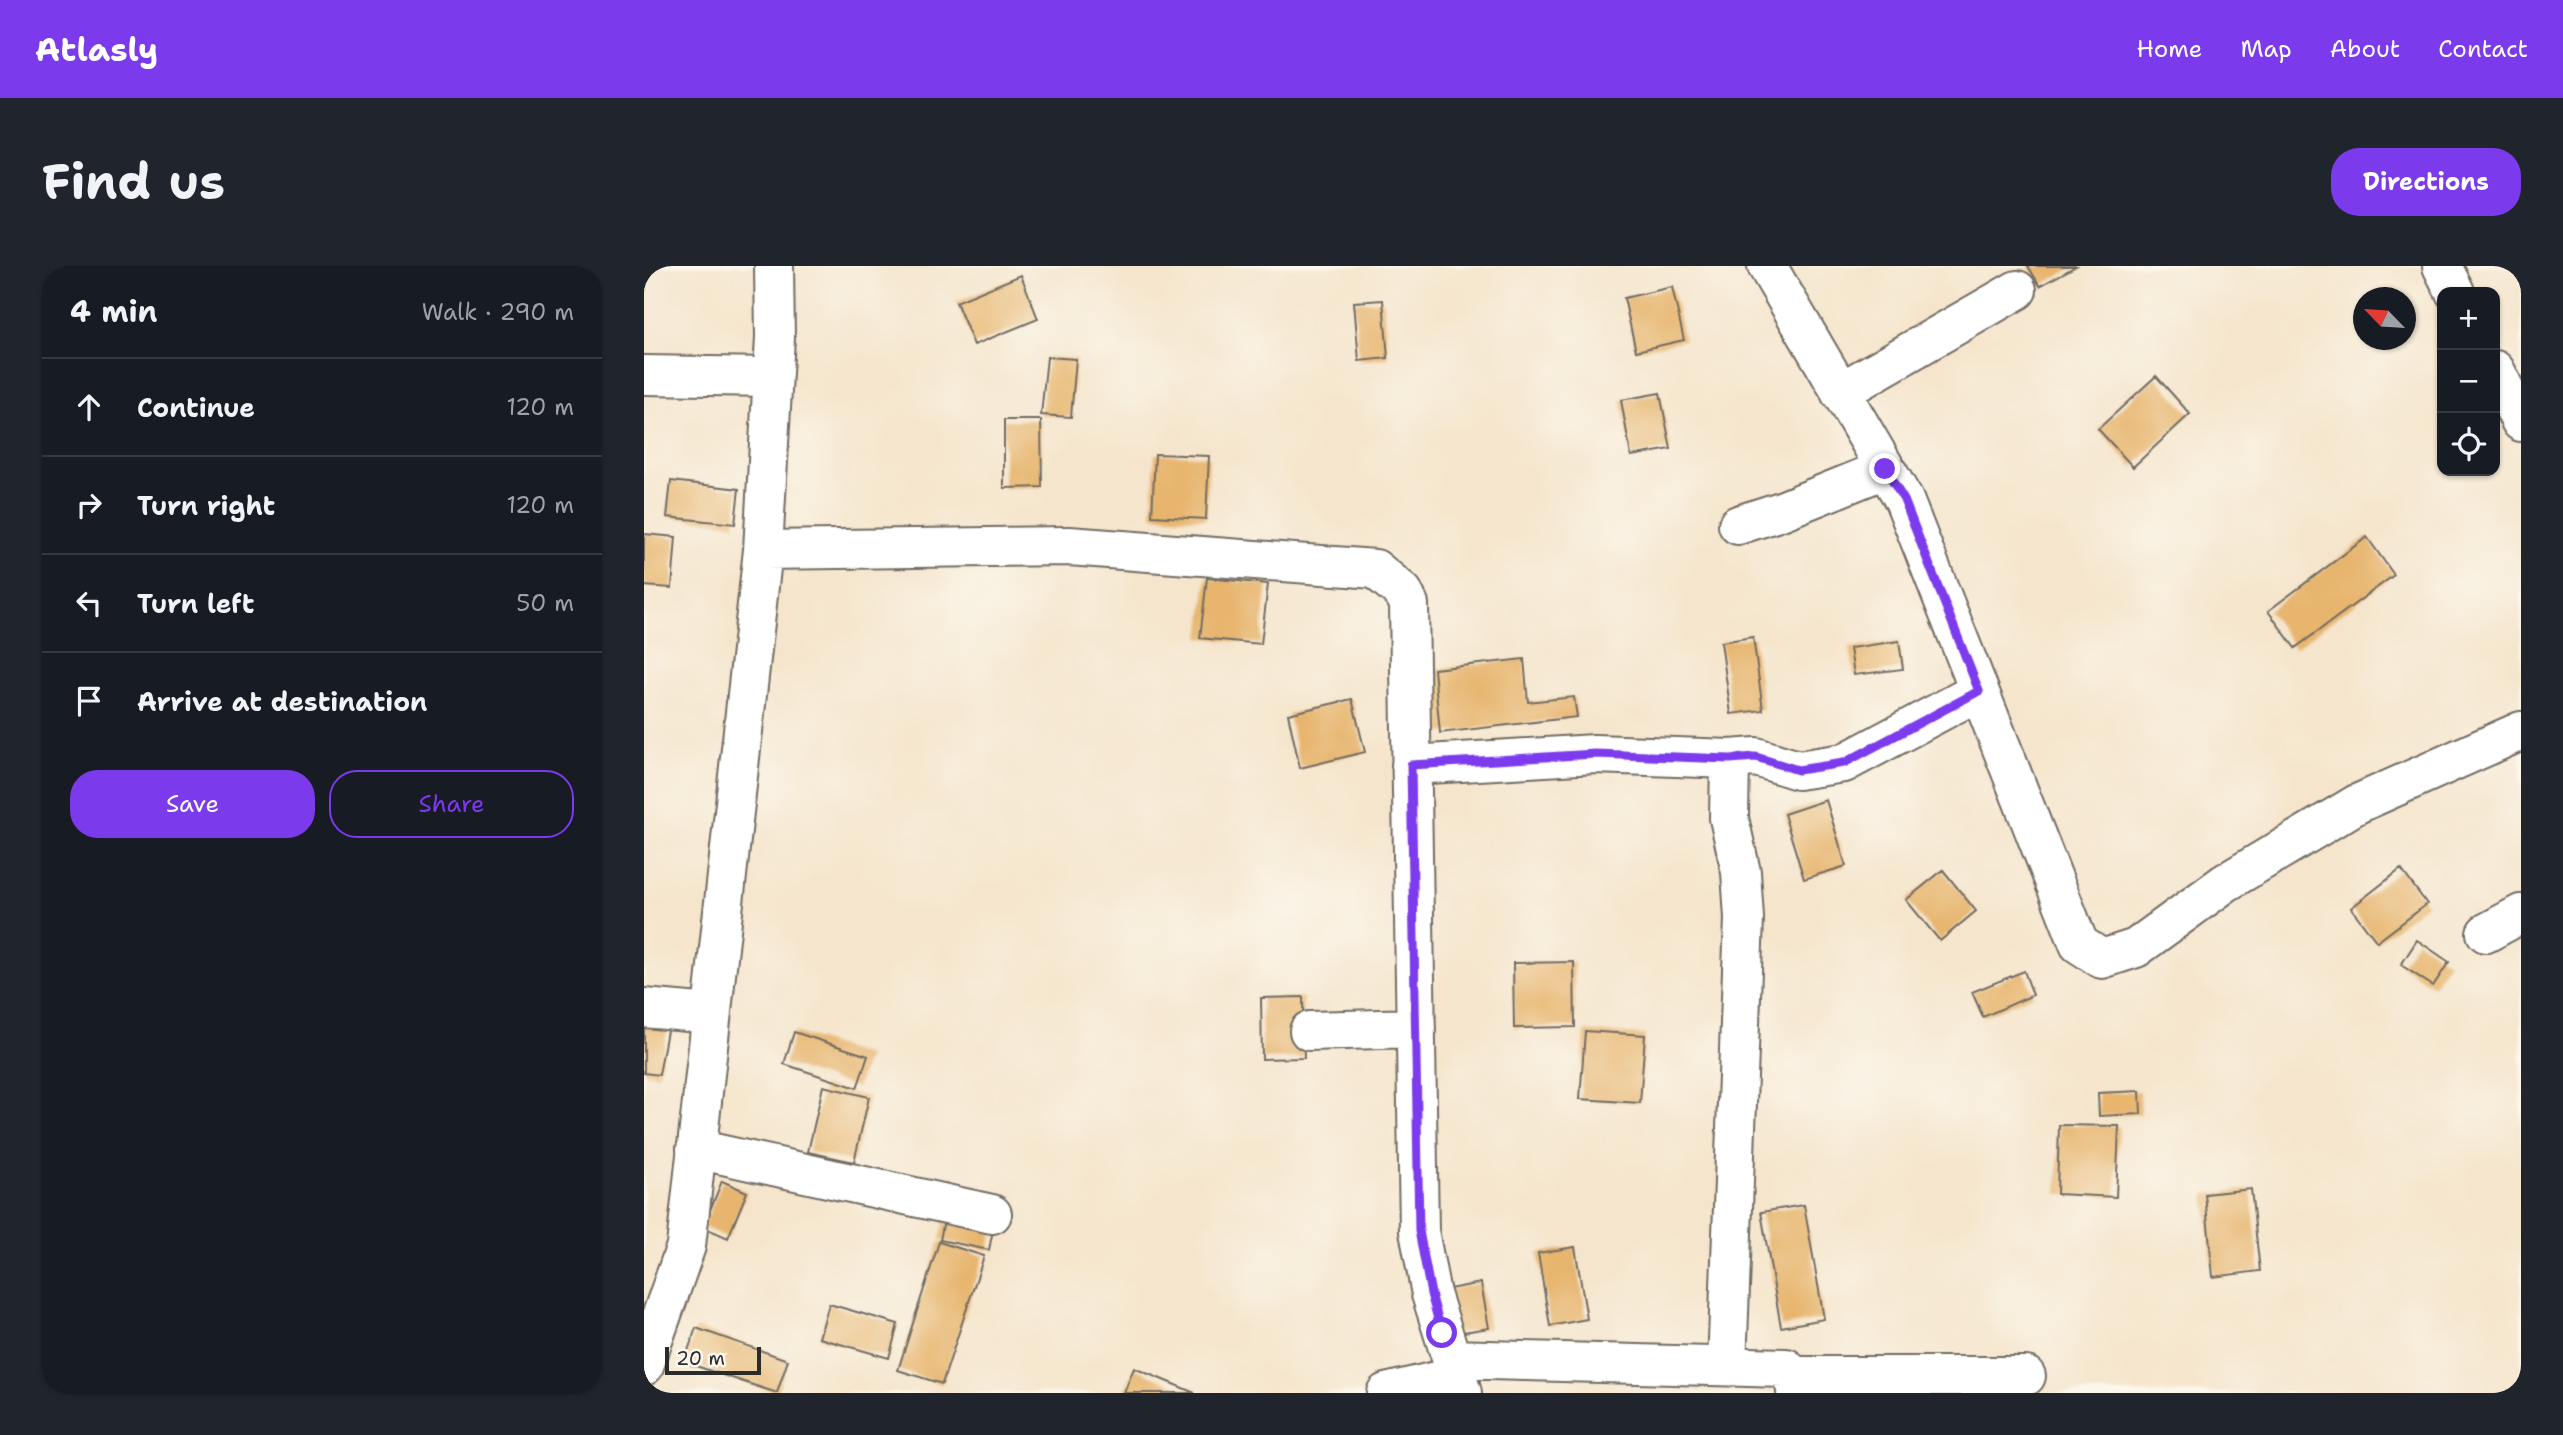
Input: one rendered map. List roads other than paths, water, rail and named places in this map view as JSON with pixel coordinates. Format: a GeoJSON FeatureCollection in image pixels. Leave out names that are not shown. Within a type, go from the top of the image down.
{"type":"FeatureCollection","features":[{"type":"Feature","properties":{"kind":"street"},"geometry":{"type":"LineString","coordinates":[[644,1366],[686,1246],[763,550],[775,337],[774,266]]}},
{"type":"Feature","properties":{"kind":"street"},"geometry":{"type":"LineString","coordinates":[[1767,266],[1904,500],[2079,944],[2102,959],[2136,948],[2225,883],[2357,804],[2521,731]]}},
{"type":"Feature","properties":{"kind":"street"},"geometry":{"type":"LineString","coordinates":[[1840,392],[2017,290]]}},
{"type":"Feature","properties":{"kind":"street"},"geometry":{"type":"LineString","coordinates":[[644,375],[772,377]]}},
{"type":"Feature","properties":{"kind":"street"},"geometry":{"type":"LineString","coordinates":[[2500,380],[2521,422]]}},
{"type":"Feature","properties":{"kind":"street"},"geometry":{"type":"LineString","coordinates":[[1738,525],[1885,469]]}},
{"type":"Feature","properties":{"kind":"street"},"geometry":{"type":"LineString","coordinates":[[763,550],[1069,546],[1375,569],[1403,592],[1409,604],[1419,1231],[1431,1294],[1457,1376]]}},
{"type":"Feature","properties":{"kind":"street"},"geometry":{"type":"LineString","coordinates":[[1411,765],[1595,754],[1730,759],[1756,757],[1798,770],[1844,763],[1979,691]]}},
{"type":"Feature","properties":{"kind":"street"},"geometry":{"type":"LineString","coordinates":[[1727,1367],[1744,918],[1741,872],[1728,818],[1730,759]]}},
{"type":"Feature","properties":{"kind":"street"},"geometry":{"type":"LineString","coordinates":[[2486,933],[2521,914]]}},
{"type":"Feature","properties":{"kind":"street"},"geometry":{"type":"LineString","coordinates":[[644,1008],[711,1014]]}},
{"type":"Feature","properties":{"kind":"street"},"geometry":{"type":"LineString","coordinates":[[1309,1031],[1416,1028]]}},
{"type":"Feature","properties":{"kind":"street"},"geometry":{"type":"LineString","coordinates":[[696,1149],[992,1214]]}},
{"type":"Feature","properties":{"kind":"street"},"geometry":{"type":"LineString","coordinates":[[1386,1393],[1457,1376],[1727,1367],[1786,1368],[1794,1385],[2026,1376]]}}]}
